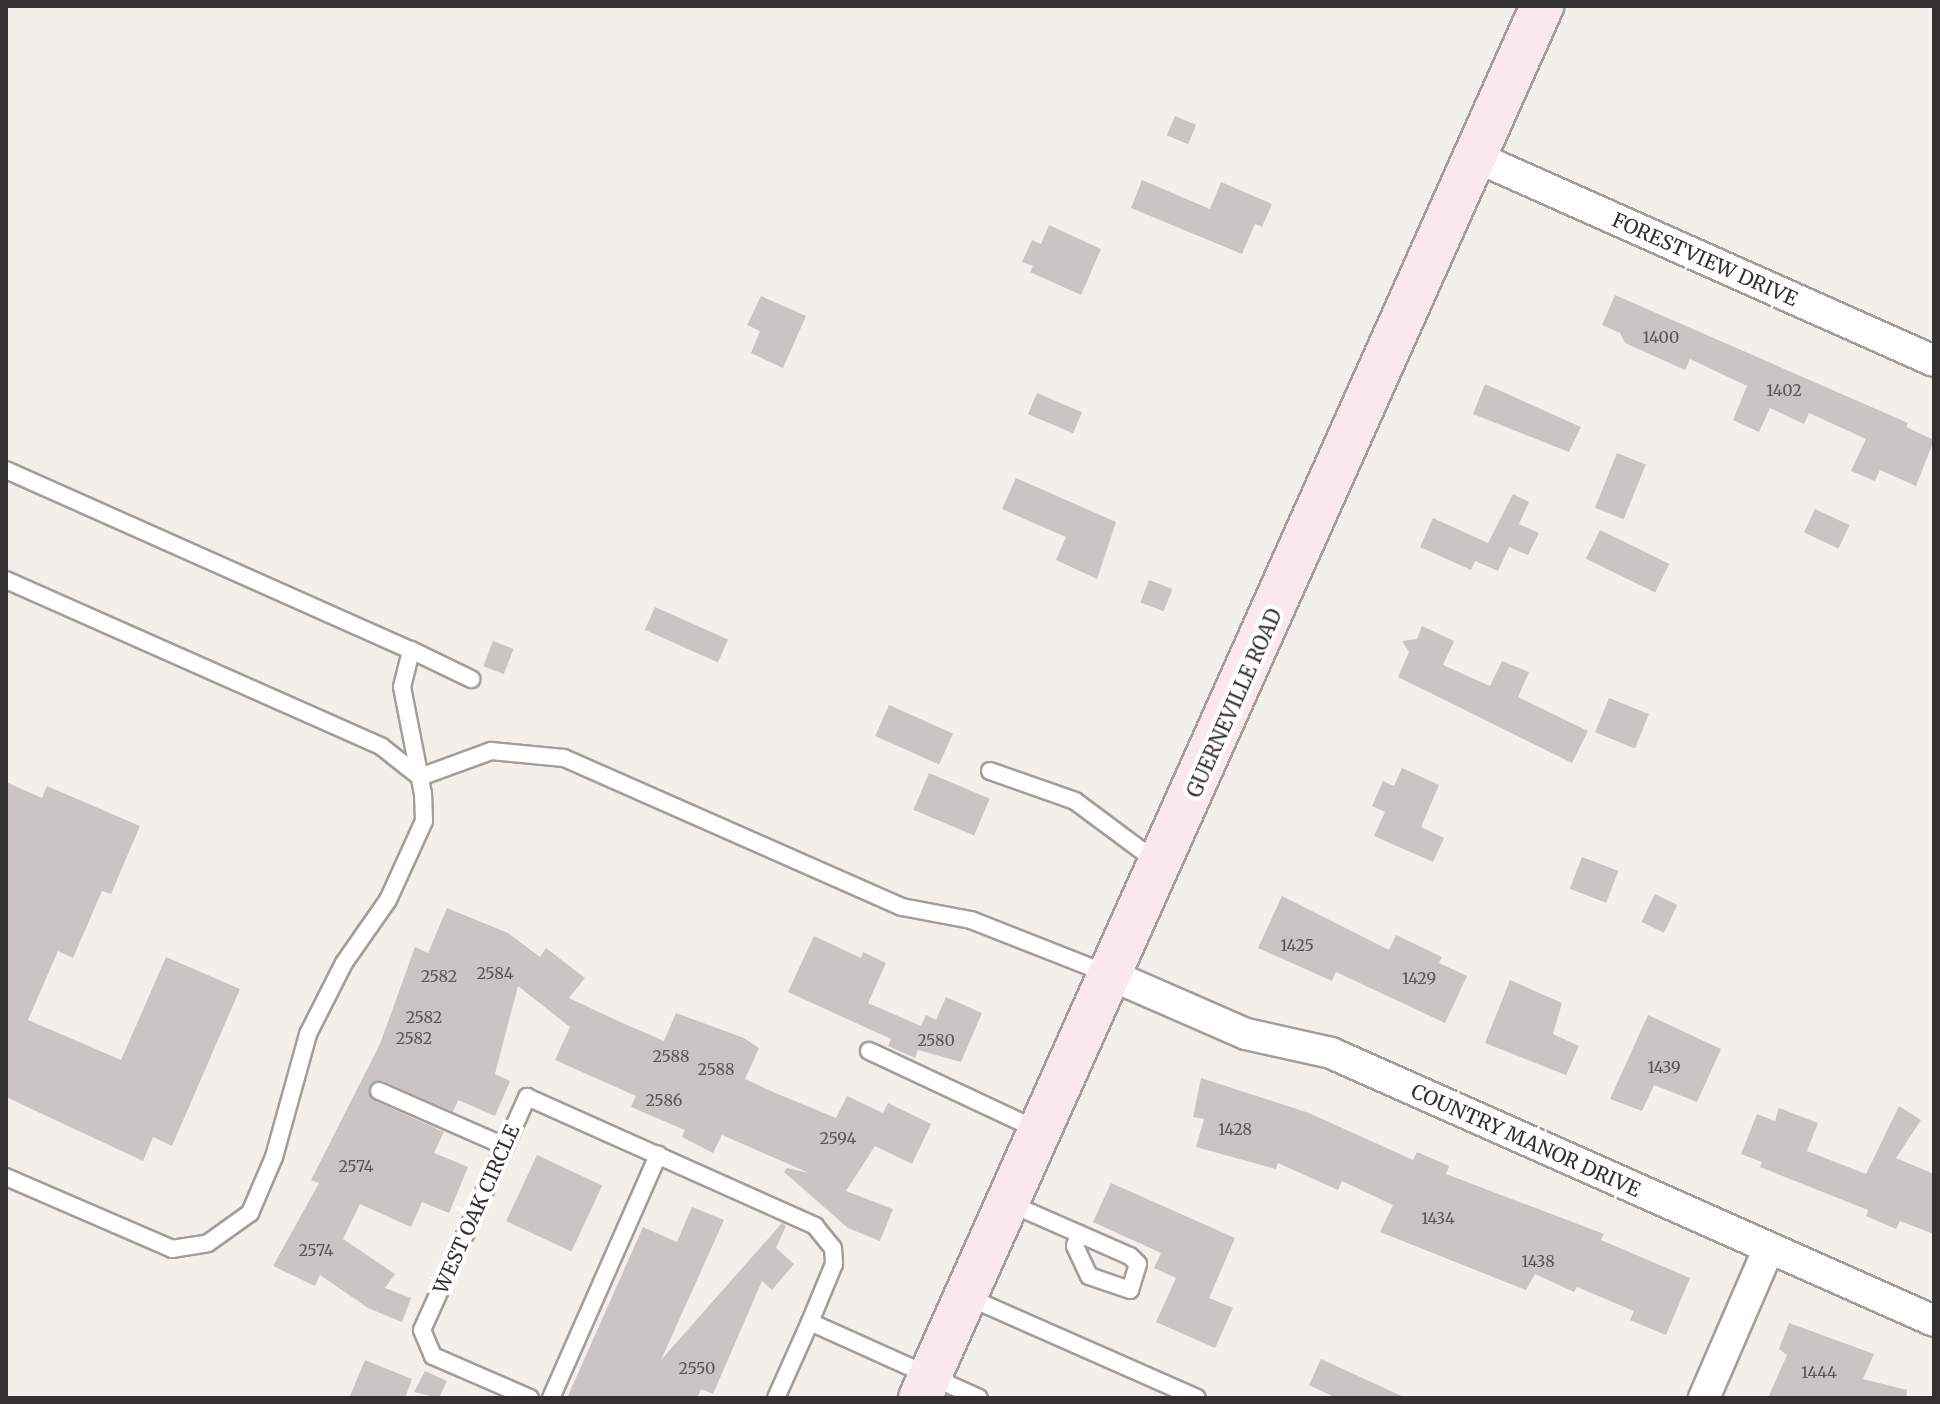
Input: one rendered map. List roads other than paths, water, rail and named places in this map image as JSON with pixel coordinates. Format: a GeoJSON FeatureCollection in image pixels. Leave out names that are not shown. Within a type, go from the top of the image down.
{"type":"FeatureCollection","features":[{"type":"Feature","properties":{"kind":"main road","name":"GUERNEVILLE ROAD"},"geometry":{"type":"LineString","coordinates":[[925,1387],[1113,976],[1542,6]]}},
{"type":"Feature","properties":{"kind":"street","name":"FORESTVIEW DRIVE"},"geometry":{"type":"LineString","coordinates":[[1476,157],[1934,361]]}},
{"type":"Feature","properties":{"kind":"street","name":"COUNTRY MANOR DRIVE"},"geometry":{"type":"LineString","coordinates":[[1113,976],[1246,1034],[1331,1053],[1934,1321]]}},
{"type":"Feature","properties":{"kind":"street"},"geometry":{"type":"LineString","coordinates":[[1704,1398],[1769,1248]]}},
{"type":"Feature","properties":{"kind":"lane"},"geometry":{"type":"LineString","coordinates":[[6,470],[471,679]]}},
{"type":"Feature","properties":{"kind":"lane"},"geometry":{"type":"LineString","coordinates":[[6,580],[382,747],[420,777]]}},
{"type":"Feature","properties":{"kind":"lane"},"geometry":{"type":"LineString","coordinates":[[6,1177],[172,1249],[208,1243],[250,1213],[325,997],[409,859],[424,821],[420,777],[402,687],[411,650]]}},
{"type":"Feature","properties":{"kind":"lane"},"geometry":{"type":"LineString","coordinates":[[420,777],[491,751],[564,758],[902,907],[971,920],[1113,976]]}},
{"type":"Feature","properties":{"kind":"lane"},"geometry":{"type":"LineString","coordinates":[[990,771],[1075,801],[1162,866]]}},
{"type":"Feature","properties":{"kind":"lane"},"geometry":{"type":"LineString","coordinates":[[869,1051],[1042,1131]]}},
{"type":"Feature","properties":{"kind":"lane"},"geometry":{"type":"LineString","coordinates":[[379,1091],[504,1146]]}},
{"type":"Feature","properties":{"kind":"lane","name":"WEST OAK CIRCLE"},"geometry":{"type":"LineString","coordinates":[[530,1398],[433,1356],[422,1330],[527,1097],[826,1235],[834,1264],[776,1398]]}},
{"type":"Feature","properties":{"kind":"lane"},"geometry":{"type":"LineString","coordinates":[[551,1398],[658,1155]]}},
{"type":"Feature","properties":{"kind":"lane"},"geometry":{"type":"LineString","coordinates":[[1009,1203],[1079,1234]]}},
{"type":"Feature","properties":{"kind":"lane"},"geometry":{"type":"LineString","coordinates":[[967,1296],[1197,1398]]}},
{"type":"Feature","properties":{"kind":"lane"},"geometry":{"type":"LineString","coordinates":[[810,1322],[925,1387],[979,1398]]}}]}
